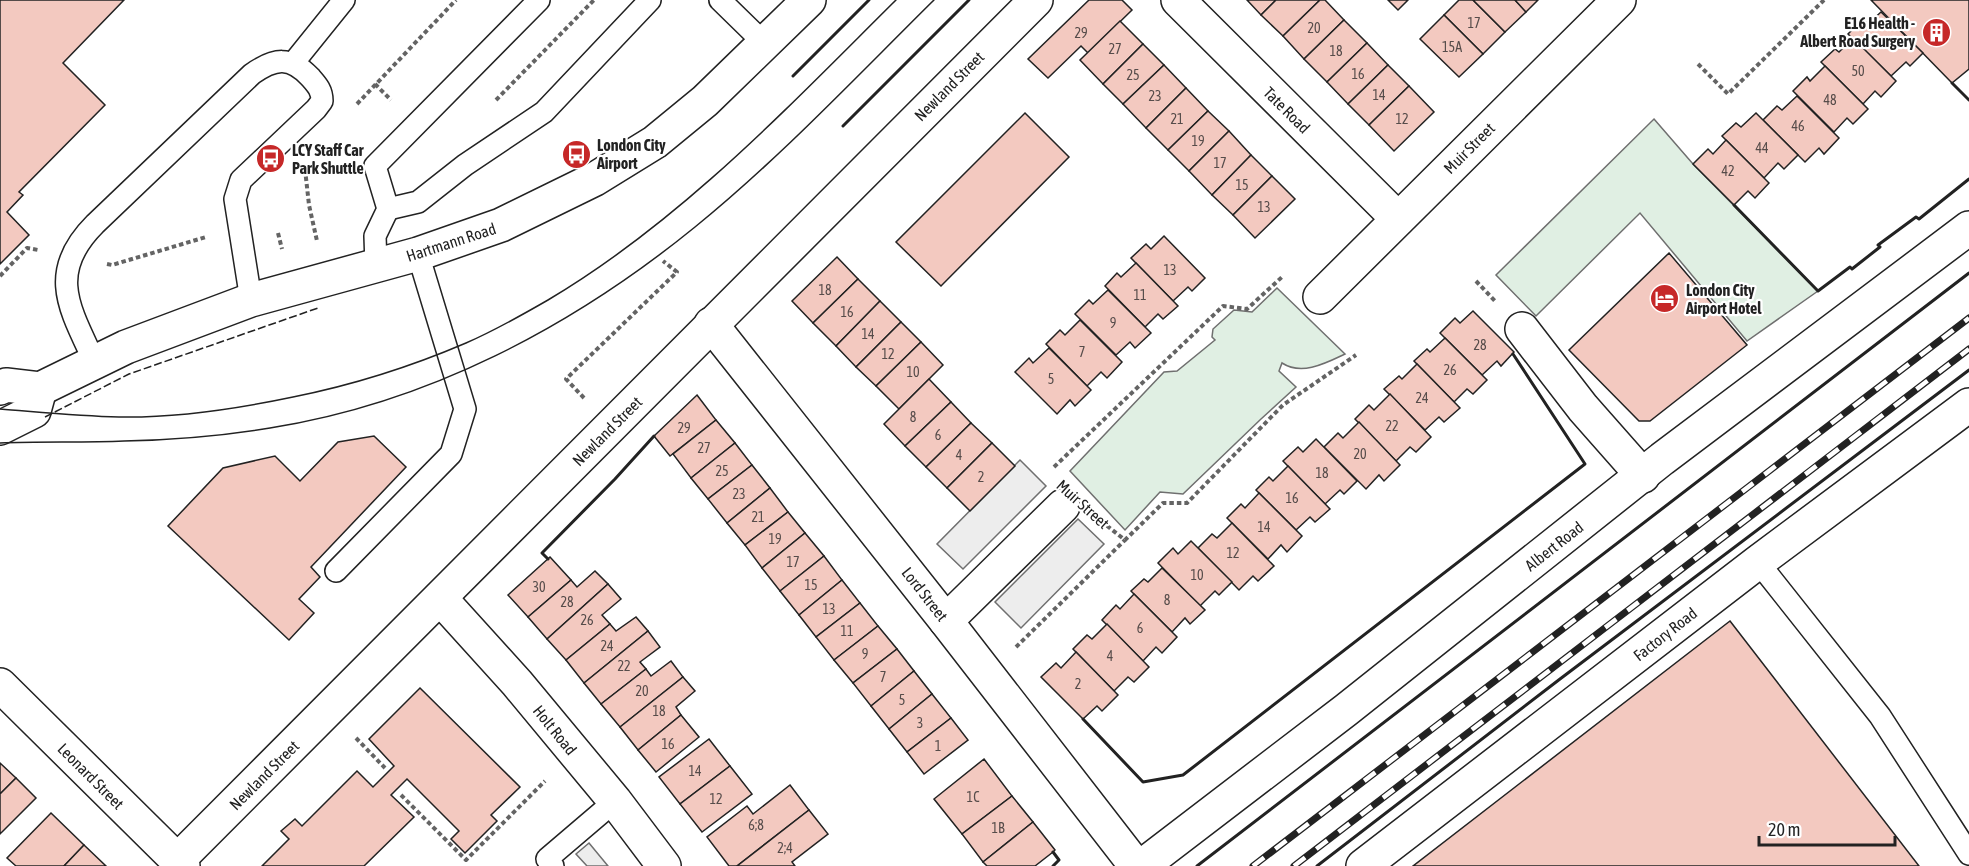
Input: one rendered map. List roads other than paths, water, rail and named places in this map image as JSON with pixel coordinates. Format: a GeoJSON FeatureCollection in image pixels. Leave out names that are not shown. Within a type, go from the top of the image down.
{"type":"FeatureCollection","features":[{"type":"Feature","properties":{"kind":"street","name":"Hartmann Road"},"geometry":{"type":"LineString","coordinates":[[0,388],[6,385],[40,388],[145,339],[251,300],[418,254],[501,225],[595,179],[655,142],[705,101],[809,0]]}},
{"type":"Feature","properties":{"kind":"street","name":"Newland Street"},"geometry":{"type":"LineString","coordinates":[[180,863],[711,324],[1036,0]]}},
{"type":"Feature","properties":{"kind":"street","name":"Tate Road"},"geometry":{"type":"LineString","coordinates":[[1178,0],[1398,219]]}},
{"type":"Feature","properties":{"kind":"street","name":"Muir Street"},"geometry":{"type":"LineString","coordinates":[[1320,297],[1619,0]]}},
{"type":"Feature","properties":{"kind":"street","name":"Albert Road"},"geometry":{"type":"LineString","coordinates":[[1142,866],[1346,710],[1662,459],[1969,228]]}},
{"type":"Feature","properties":{"kind":"street","name":"Lord Street"},"geometry":{"type":"LineString","coordinates":[[711,324],[1136,866]]}},
{"type":"Feature","properties":{"kind":"street"},"geometry":{"type":"LineString","coordinates":[[1522,329],[1583,408],[1643,476]]}},
{"type":"Feature","properties":{"kind":"street"},"geometry":{"type":"LineString","coordinates":[[0,428],[34,411],[40,388]]}},
{"type":"Feature","properties":{"kind":"street","name":"Factory Road"},"geometry":{"type":"LineString","coordinates":[[1363,866],[1758,562],[1969,405]]}},
{"type":"Feature","properties":{"kind":"street","name":"Muir Street"},"geometry":{"type":"LineString","coordinates":[[946,621],[1063,506]]}},
{"type":"Feature","properties":{"kind":"street","name":"Holt Road"},"geometry":{"type":"LineString","coordinates":[[440,598],[517,683],[615,801],[664,866]]}},
{"type":"Feature","properties":{"kind":"street","name":"Leonard Street"},"geometry":{"type":"LineString","coordinates":[[0,685],[180,863]]}},
{"type":"Feature","properties":{"kind":"lane"},"geometry":{"type":"LineString","coordinates":[[294,62],[344,0]]}},
{"type":"Feature","properties":{"kind":"lane"},"geometry":{"type":"LineString","coordinates":[[376,265],[375,236],[388,209],[375,166],[539,0]]}},
{"type":"Feature","properties":{"kind":"lane"},"geometry":{"type":"LineString","coordinates":[[388,209],[418,202],[465,165],[544,112],[650,0]]}},
{"type":"Feature","properties":{"kind":"lane"},"geometry":{"type":"LineString","coordinates":[[720,0],[765,44]]}},
{"type":"Feature","properties":{"kind":"lane"},"geometry":{"type":"LineString","coordinates":[[95,363],[76,323],[67,295],[65,281],[77,244],[95,224],[252,74],[265,65],[279,61],[294,62],[322,91],[322,101],[316,110],[241,180],[237,189],[235,199],[251,300]]}},
{"type":"Feature","properties":{"kind":"lane"},"geometry":{"type":"LineString","coordinates":[[336,572],[451,454],[465,409],[418,254]]}},
{"type":"Feature","properties":{"kind":"lane"},"geometry":{"type":"LineString","coordinates":[[1758,562],[1880,716],[1969,854]]}},
{"type":"Feature","properties":{"kind":"lane"},"geometry":{"type":"LineString","coordinates":[[553,866],[547,860],[615,801]]}},
{"type":"Feature","properties":{"kind":"tram line"},"geometry":{"type":"LineString","coordinates":[[0,409],[119,417],[163,416],[228,409],[293,397],[359,381],[424,360],[476,338],[508,323],[597,269],[688,199],[773,122],[896,0]]}},
{"type":"Feature","properties":{"kind":"tram line"},"geometry":{"type":"LineString","coordinates":[[0,443],[161,440],[270,428],[329,416],[386,400],[441,380],[496,356],[599,297],[695,227],[787,145],[934,0]]}},
{"type":"Feature","properties":{"kind":"railway"},"geometry":{"type":"LineString","coordinates":[[1253,866],[1969,318]]}},
{"type":"Feature","properties":{"kind":"railway"},"geometry":{"type":"LineString","coordinates":[[1294,866],[1969,349]]}},
{"type":"Feature","properties":{"kind":"place","name":"E16 Health - Albert Road Surgery"},"geometry":{"type":"Point","coordinates":[1936,32]}},
{"type":"Feature","properties":{"kind":"place","name":"London City Airport"},"geometry":{"type":"Point","coordinates":[576,154]}},
{"type":"Feature","properties":{"kind":"place","name":"LCY Staff Car Park Shuttle"},"geometry":{"type":"Point","coordinates":[271,159]}},
{"type":"Feature","properties":{"kind":"place","name":"London City Airport Hotel"},"geometry":{"type":"Point","coordinates":[1665,299]}}]}
